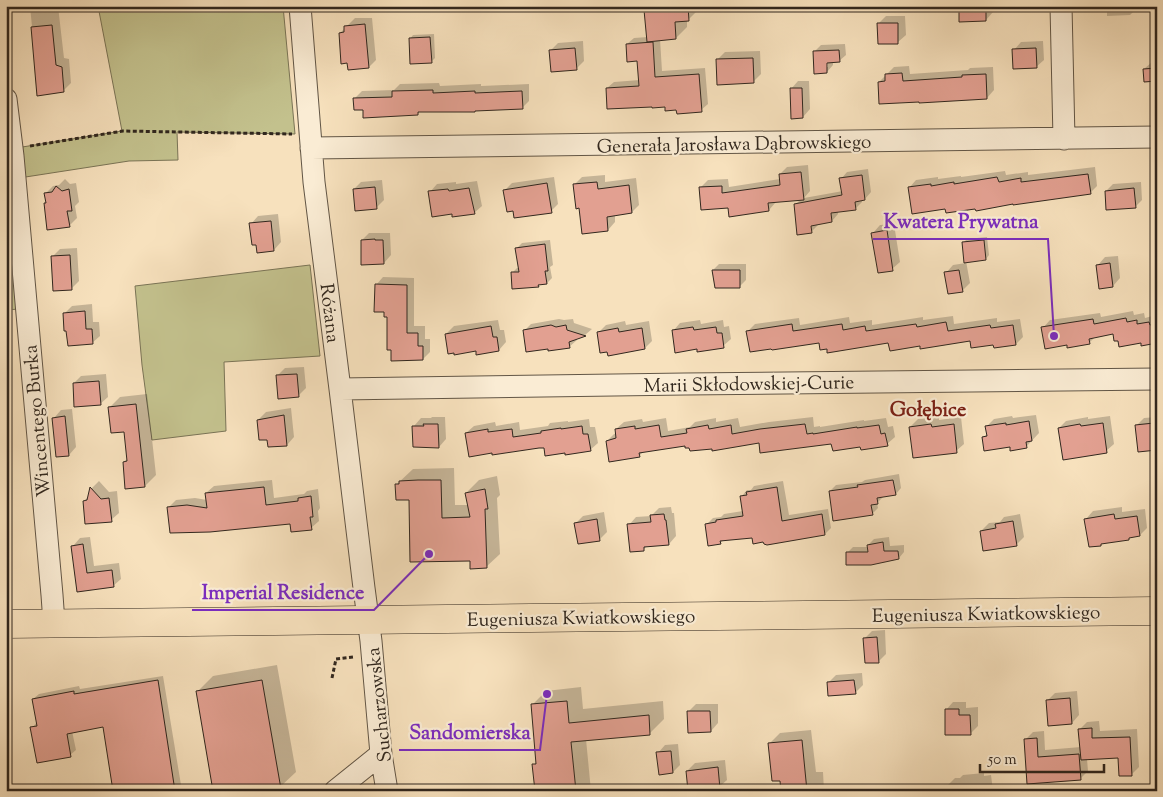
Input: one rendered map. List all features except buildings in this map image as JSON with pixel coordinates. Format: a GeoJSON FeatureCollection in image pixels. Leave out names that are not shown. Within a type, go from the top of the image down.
{"type":"FeatureCollection","features":[{"type":"Feature","properties":{"kind":"main road","name":"Eugeniusza Kwiatkowskiego"},"geometry":{"type":"LineString","coordinates":[[6,624],[1157,611]]}},
{"type":"Feature","properties":{"kind":"street","name":"Różana"},"geometry":{"type":"LineString","coordinates":[[300,6],[314,182],[368,620]]}},
{"type":"Feature","properties":{"kind":"street"},"geometry":{"type":"LineString","coordinates":[[1061,6],[1064,139]]}},
{"type":"Feature","properties":{"kind":"street","name":"Wincentego Burka"},"geometry":{"type":"LineString","coordinates":[[6,99],[12,148],[54,623]]}},
{"type":"Feature","properties":{"kind":"street","name":"Generała Jarosława Dąbrowskiego"},"geometry":{"type":"LineString","coordinates":[[311,148],[1157,137]]}},
{"type":"Feature","properties":{"kind":"street","name":"Marii Skłodowskiej-Curie"},"geometry":{"type":"LineString","coordinates":[[340,389],[1157,379]]}},
{"type":"Feature","properties":{"kind":"street","name":"Sucharzowska"},"geometry":{"type":"LineString","coordinates":[[368,620],[381,754],[387,791]]}},
{"type":"Feature","properties":{"kind":"street"},"geometry":{"type":"LineString","coordinates":[[335,791],[381,754]]}},
{"type":"Feature","properties":{"kind":"path"},"geometry":{"type":"LineString","coordinates":[[12,148],[122,131],[295,134]]}},
{"type":"Feature","properties":{"kind":"path"},"geometry":{"type":"LineString","coordinates":[[332,678],[336,659],[352,657],[356,653]]}},
{"type":"Feature","properties":{"kind":"shaded area"},"geometry":{"type":"Polygon","coordinates":[[[98,6],[283,6],[295,134],[177,132],[178,160],[129,161],[19,178],[16,148],[122,131],[98,6]]]}},
{"type":"Feature","properties":{"kind":"shaded area"},"geometry":{"type":"Polygon","coordinates":[[[6,157],[19,309],[6,310],[6,157]]]}},
{"type":"Feature","properties":{"kind":"shaded area"},"geometry":{"type":"Polygon","coordinates":[[[310,265],[320,356],[224,362],[226,431],[152,440],[142,365],[135,286],[310,265]]]}},
{"type":"Feature","properties":{"kind":"place","name":"Kwatera Prywatna"},"geometry":{"type":"Point","coordinates":[1054,336]}},
{"type":"Feature","properties":{"kind":"place","name":"Imperial Residence"},"geometry":{"type":"Point","coordinates":[429,554]}},
{"type":"Feature","properties":{"kind":"place","name":"Sandomierska"},"geometry":{"type":"Point","coordinates":[547,694]}},
{"type":"Feature","properties":{"kind":"district","name":"Gołębice"},"geometry":{"type":"Point","coordinates":[928,409]}}]}
